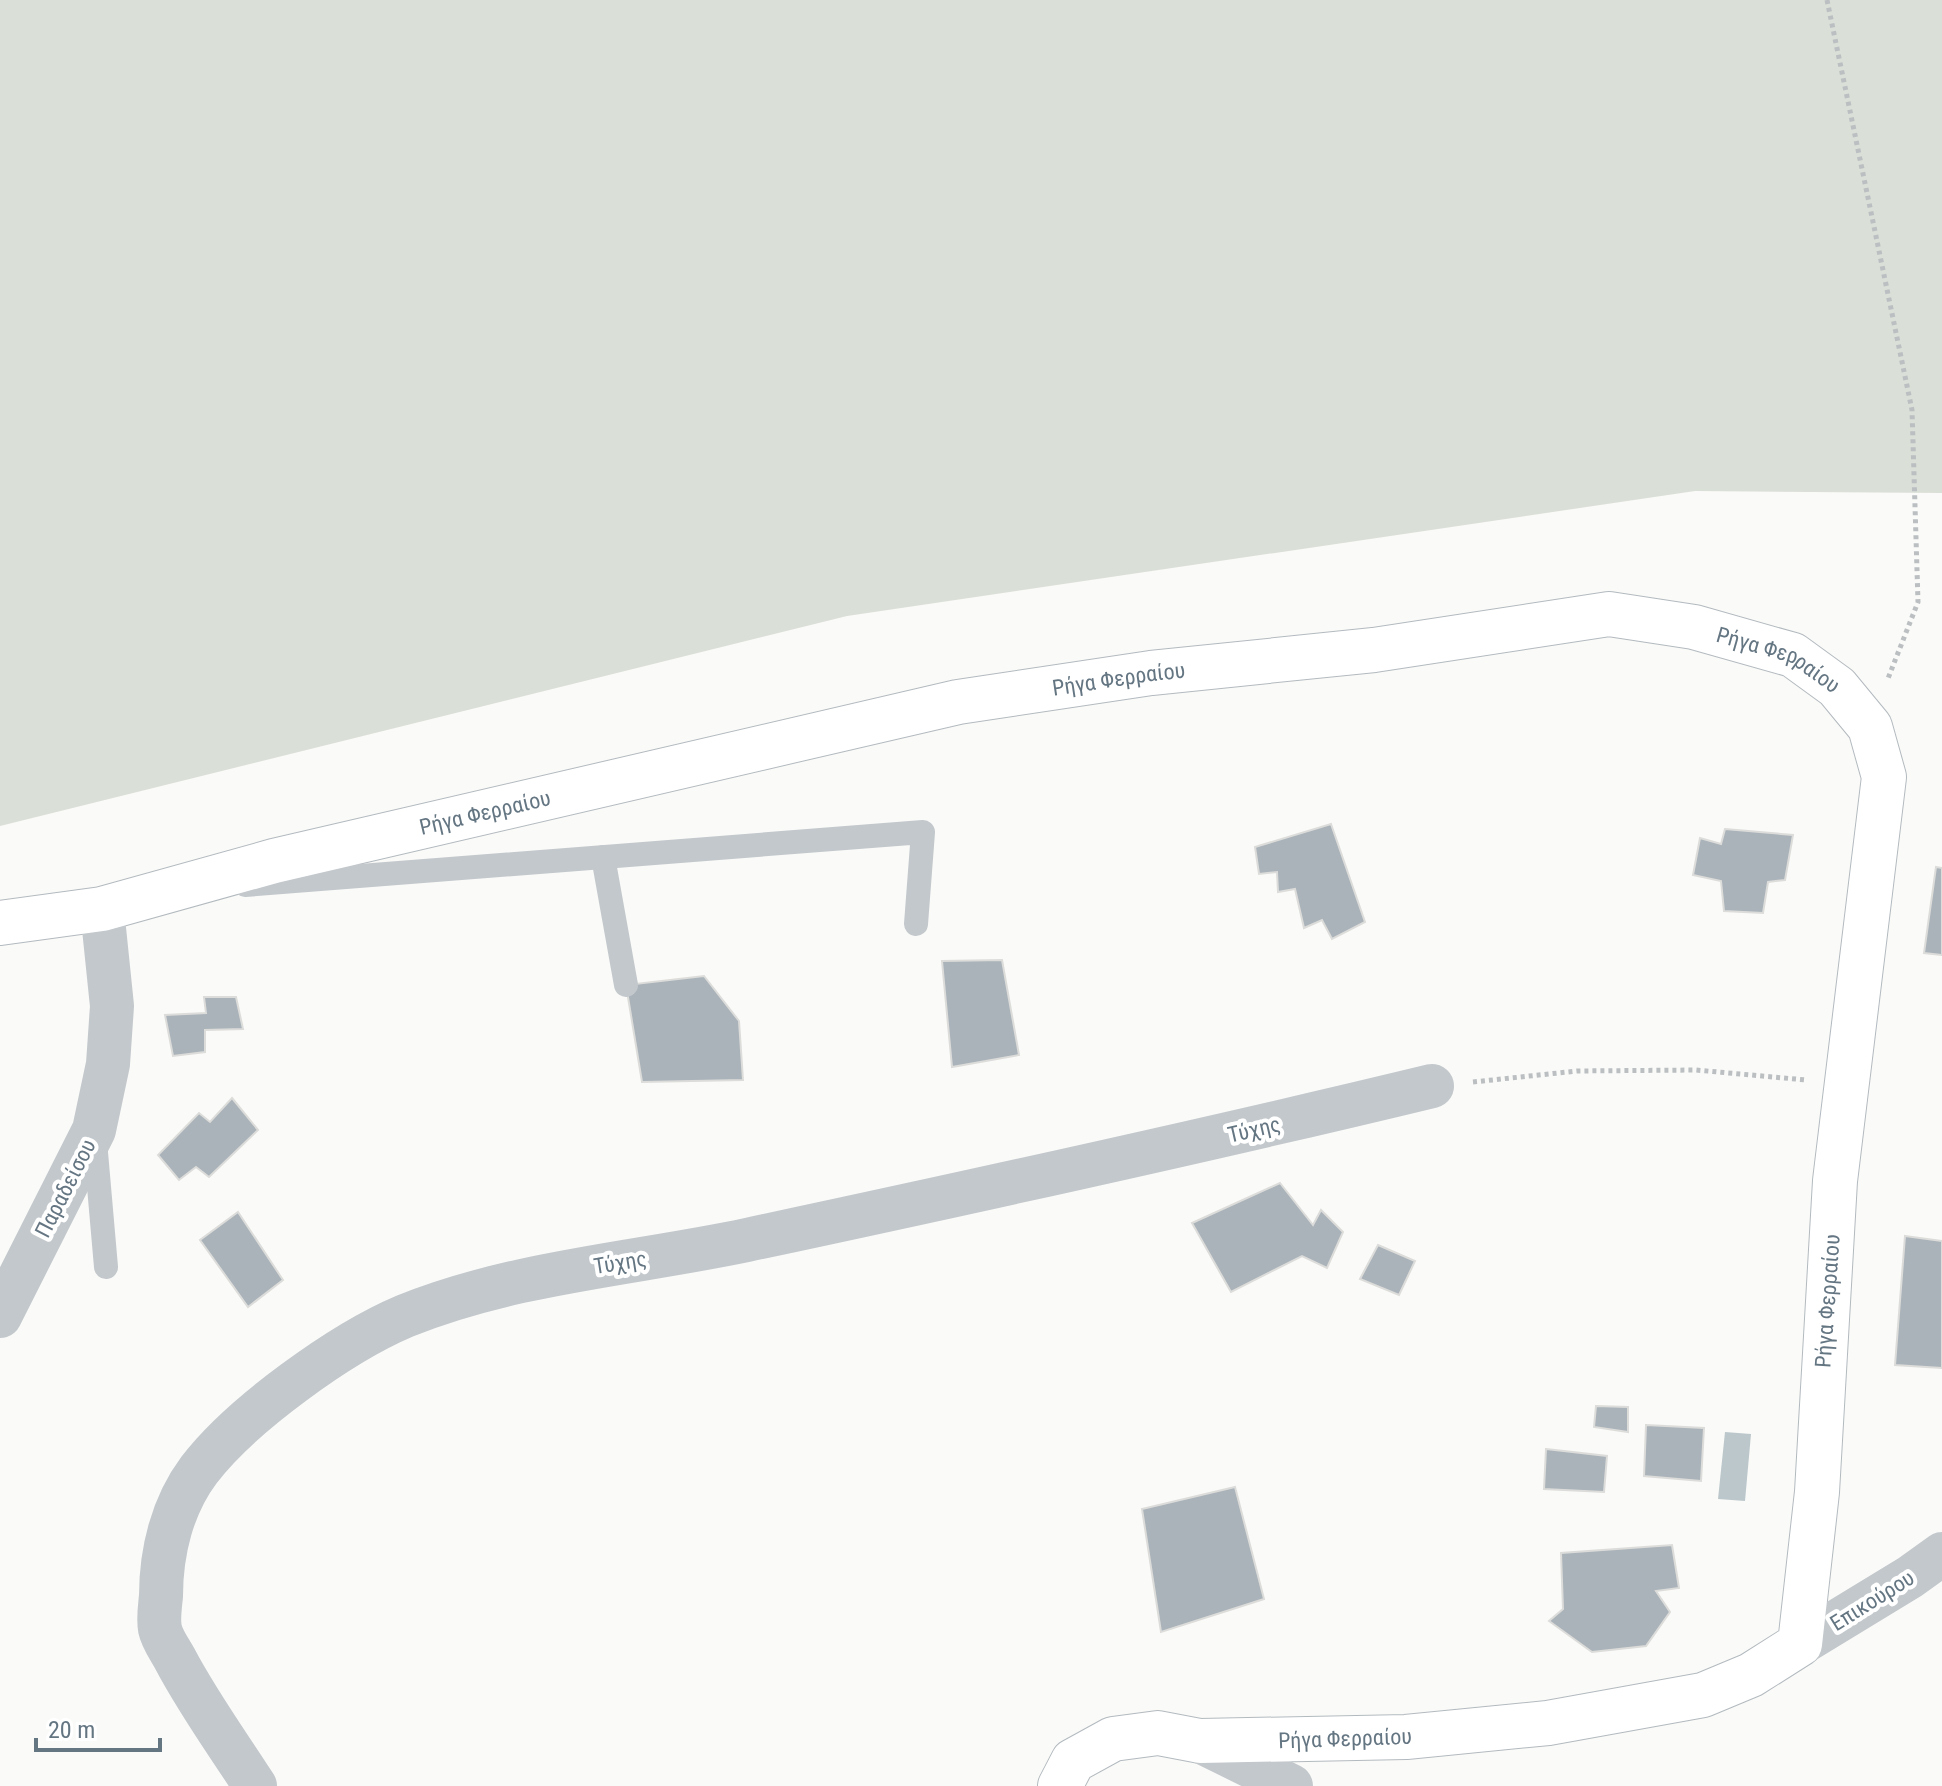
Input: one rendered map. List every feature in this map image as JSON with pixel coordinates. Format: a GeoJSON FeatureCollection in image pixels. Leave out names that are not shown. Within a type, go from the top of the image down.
{"type":"FeatureCollection","features":[{"type":"Feature","properties":{"kind":"street","name":"Ρήγα Φερραίου"},"geometry":{"type":"LineString","coordinates":[[0,923],[102,909],[151,893],[958,702],[1151,673],[1374,650],[1609,614],[1694,627],[1793,655],[1837,687],[1870,727],[1884,777],[1829,1257],[1817,1492],[1800,1644],[1751,1675],[1703,1695],[1548,1723],[1406,1737],[1200,1741],[1158,1733],[1113,1739],[1073,1761],[1060,1786]]}},
{"type":"Feature","properties":{"kind":"street","name":"Παραδείσου"},"geometry":{"type":"LineString","coordinates":[[0,1316],[94,1130],[108,1064],[112,1006],[102,909]]}},
{"type":"Feature","properties":{"kind":"street","name":"Τύχης"},"geometry":{"type":"LineString","coordinates":[[255,1786],[192,1691],[160,1630],[161,1561],[178,1508],[200,1470],[255,1415],[303,1375],[361,1339],[404,1317],[484,1291],[555,1273],[712,1247],[1432,1086]]}},
{"type":"Feature","properties":{"kind":"street","name":"Επικούρου"},"geometry":{"type":"LineString","coordinates":[[1800,1644],[1942,1554]]}},
{"type":"Feature","properties":{"kind":"street"},"geometry":{"type":"LineString","coordinates":[[1200,1741],[1291,1786]]}},
{"type":"Feature","properties":{"kind":"lane"},"geometry":{"type":"LineString","coordinates":[[151,893],[923,832],[916,924]]}},
{"type":"Feature","properties":{"kind":"lane"},"geometry":{"type":"LineString","coordinates":[[603,857],[626,985]]}},
{"type":"Feature","properties":{"kind":"lane"},"geometry":{"type":"LineString","coordinates":[[94,1130],[106,1267]]}},
{"type":"Feature","properties":{"kind":"path"},"geometry":{"type":"LineString","coordinates":[[1827,0],[1912,410],[1918,602],[1870,727]]}},
{"type":"Feature","properties":{"kind":"path"},"geometry":{"type":"LineString","coordinates":[[1432,1086],[1577,1071],[1681,1070],[1847,1083]]}},
{"type":"Feature","properties":{"kind":"shaded area"},"geometry":{"type":"Polygon","coordinates":[[[0,0],[1942,0],[1942,493],[1695,491],[847,616],[0,826],[0,0]]]}},
{"type":"Feature","properties":{"kind":"shaded area"},"geometry":{"type":"Polygon","coordinates":[[[1725,1432],[1751,1434],[1745,1501],[1718,1499],[1725,1432]]]}},
{"type":"Feature","properties":{"kind":"building"},"geometry":{"type":"Polygon","coordinates":[[[1331,824],[1365,922],[1332,939],[1322,920],[1304,928],[1295,889],[1278,892],[1277,872],[1259,874],[1255,847],[1331,824]]]}},
{"type":"Feature","properties":{"kind":"building"},"geometry":{"type":"Polygon","coordinates":[[[1725,829],[1793,835],[1785,880],[1768,882],[1763,913],[1724,911],[1721,881],[1693,875],[1700,838],[1721,844],[1725,829]]]}},
{"type":"Feature","properties":{"kind":"building"},"geometry":{"type":"Polygon","coordinates":[[[1936,867],[1942,868],[1942,955],[1924,953],[1936,867]]]}},
{"type":"Feature","properties":{"kind":"building"},"geometry":{"type":"Polygon","coordinates":[[[1002,960],[1019,1055],[952,1067],[942,961],[1002,960]]]}},
{"type":"Feature","properties":{"kind":"building"},"geometry":{"type":"Polygon","coordinates":[[[704,976],[739,1021],[743,1080],[642,1082],[626,985],[704,976]]]}},
{"type":"Feature","properties":{"kind":"building"},"geometry":{"type":"Polygon","coordinates":[[[204,997],[236,997],[243,1029],[205,1030],[205,1052],[173,1056],[165,1015],[206,1013],[204,997]]]}},
{"type":"Feature","properties":{"kind":"building"},"geometry":{"type":"Polygon","coordinates":[[[232,1098],[258,1130],[209,1177],[196,1167],[179,1180],[158,1155],[199,1113],[210,1122],[232,1098]]]}},
{"type":"Feature","properties":{"kind":"building"},"geometry":{"type":"Polygon","coordinates":[[[1280,1183],[1313,1225],[1321,1210],[1343,1232],[1327,1268],[1302,1256],[1231,1292],[1192,1223],[1280,1183]]]}},
{"type":"Feature","properties":{"kind":"building"},"geometry":{"type":"Polygon","coordinates":[[[238,1212],[283,1280],[248,1307],[200,1240],[238,1212]]]}},
{"type":"Feature","properties":{"kind":"building"},"geometry":{"type":"Polygon","coordinates":[[[1905,1236],[1942,1241],[1942,1368],[1895,1365],[1905,1236]]]}},
{"type":"Feature","properties":{"kind":"building"},"geometry":{"type":"Polygon","coordinates":[[[1378,1245],[1415,1261],[1399,1295],[1360,1279],[1378,1245]]]}},
{"type":"Feature","properties":{"kind":"building"},"geometry":{"type":"Polygon","coordinates":[[[1596,1406],[1628,1407],[1628,1432],[1594,1427],[1596,1406]]]}},
{"type":"Feature","properties":{"kind":"building"},"geometry":{"type":"Polygon","coordinates":[[[1646,1425],[1704,1428],[1701,1481],[1644,1476],[1646,1425]]]}},
{"type":"Feature","properties":{"kind":"building"},"geometry":{"type":"Polygon","coordinates":[[[1546,1449],[1607,1456],[1604,1492],[1544,1489],[1546,1449]]]}},
{"type":"Feature","properties":{"kind":"building"},"geometry":{"type":"Polygon","coordinates":[[[1235,1487],[1264,1599],[1161,1632],[1142,1509],[1235,1487]]]}},
{"type":"Feature","properties":{"kind":"building"},"geometry":{"type":"Polygon","coordinates":[[[1672,1545],[1679,1588],[1656,1591],[1670,1612],[1646,1646],[1592,1652],[1549,1621],[1563,1609],[1561,1553],[1672,1545]]]}}]}
